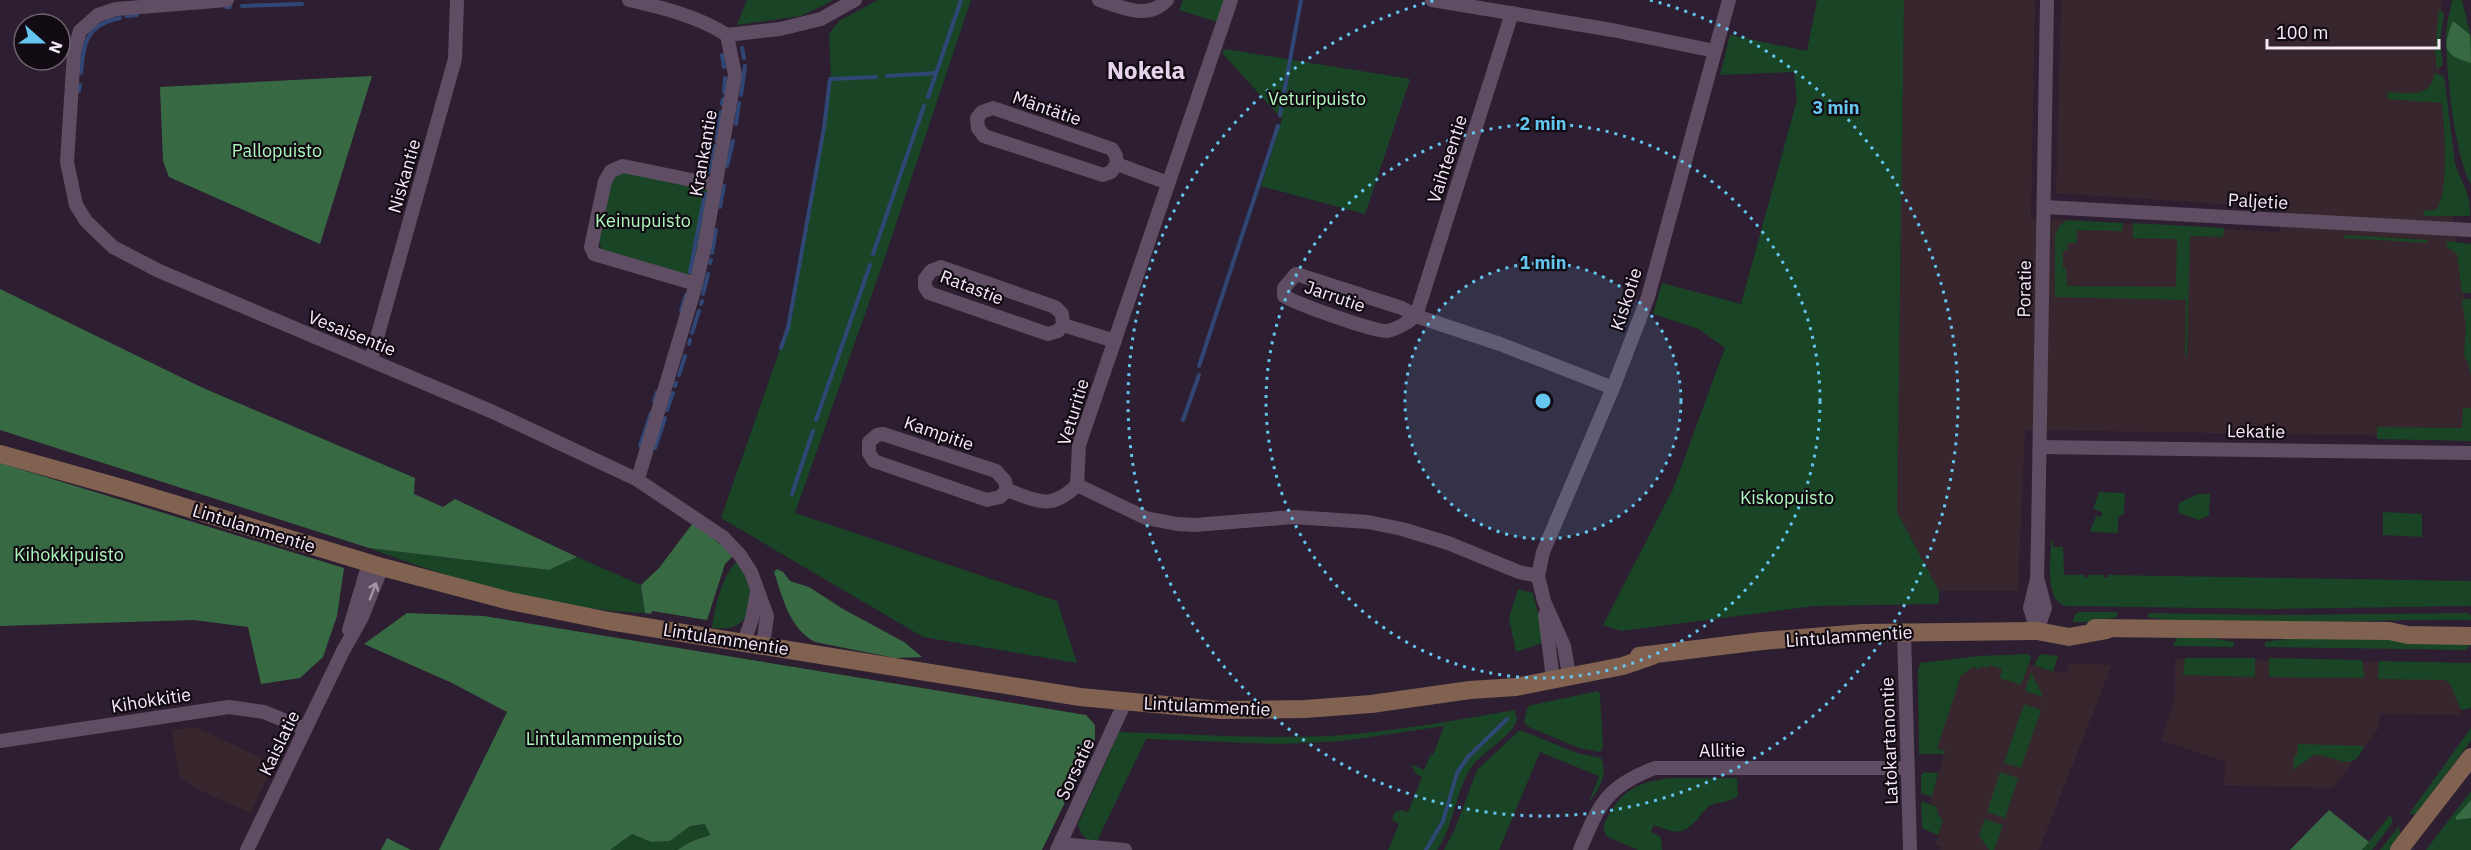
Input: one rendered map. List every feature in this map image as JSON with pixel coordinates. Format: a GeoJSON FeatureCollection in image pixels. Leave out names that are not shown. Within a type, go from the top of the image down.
{"type":"FeatureCollection","features":[{"type":"Feature","properties":{"kind":"street","name":"Vesaisentie"},"geometry":{"type":"LineString","coordinates":[[227,0],[116,9],[98,15],[80,31],[74,52],[68,162],[76,205],[86,221],[113,247],[159,271],[371,359],[569,446],[636,479],[723,537],[751,572],[767,616],[763,645]]}},
{"type":"Feature","properties":{"kind":"street","name":"Niskantie"},"geometry":{"type":"LineString","coordinates":[[371,359],[455,59],[457,0]]}},
{"type":"Feature","properties":{"kind":"street"},"geometry":{"type":"LineString","coordinates":[[629,0],[706,23],[727,35],[780,29],[821,19],[855,0]]}},
{"type":"Feature","properties":{"kind":"street"},"geometry":{"type":"LineString","coordinates":[[1099,0],[1141,13],[1158,9],[1167,0]]}},
{"type":"Feature","properties":{"kind":"street","name":"Veturitie"},"geometry":{"type":"LineString","coordinates":[[1077,485],[1079,445],[1231,0]]}},
{"type":"Feature","properties":{"kind":"street"},"geometry":{"type":"LineString","coordinates":[[1432,0],[1715,51]]}},
{"type":"Feature","properties":{"kind":"street","name":"Kiskotie"},"geometry":{"type":"LineString","coordinates":[[1560,672],[1564,646],[1544,601],[1538,576],[1543,552],[1613,388],[1648,297],[1730,0]]}},
{"type":"Feature","properties":{"kind":"street","name":"Poratie"},"geometry":{"type":"LineString","coordinates":[[2042,631],[2045,608],[2037,579],[2047,0]]}},
{"type":"Feature","properties":{"kind":"street","name":"Vaihteentie"},"geometry":{"type":"LineString","coordinates":[[1416,316],[1512,13]]}},
{"type":"Feature","properties":{"kind":"street","name":"Krankantie"},"geometry":{"type":"LineString","coordinates":[[636,479],[696,284],[735,75],[727,35]]}},
{"type":"Feature","properties":{"kind":"street","name":"Mäntätie"},"geometry":{"type":"LineString","coordinates":[[993,108],[1112,149],[1117,164],[1111,172],[1103,175],[1092,172],[984,136],[978,128],[977,118],[982,112],[993,108]]}},
{"type":"Feature","properties":{"kind":"street","name":"Mäntätie"},"geometry":{"type":"LineString","coordinates":[[1117,164],[1168,183]]}},
{"type":"Feature","properties":{"kind":"street"},"geometry":{"type":"LineString","coordinates":[[696,284],[594,254],[591,247],[605,181],[611,171],[623,166],[716,184]]}},
{"type":"Feature","properties":{"kind":"street","name":"Paljetie"},"geometry":{"type":"LineString","coordinates":[[2044,207],[2471,230]]}},
{"type":"Feature","properties":{"kind":"street","name":"Ratastie"},"geometry":{"type":"LineString","coordinates":[[941,267],[1055,307],[1062,314],[1063,325],[1058,331],[1048,334],[929,293],[925,287],[925,279],[931,270],[941,267]]}},
{"type":"Feature","properties":{"kind":"street","name":"Jarrutie"},"geometry":{"type":"LineString","coordinates":[[1416,316],[1401,327],[1385,331],[1298,304],[1284,296],[1284,288],[1296,274],[1402,308],[1416,316],[1500,344],[1613,388]]}},
{"type":"Feature","properties":{"kind":"street","name":"Ratastie"},"geometry":{"type":"LineString","coordinates":[[1063,325],[1115,341]]}},
{"type":"Feature","properties":{"kind":"street","name":"Kampitie"},"geometry":{"type":"LineString","coordinates":[[883,434],[996,471],[1005,481],[1007,490],[1000,497],[987,500],[874,461],[869,453],[869,442],[883,434]]}},
{"type":"Feature","properties":{"kind":"street","name":"Lekatie"},"geometry":{"type":"LineString","coordinates":[[2040,447],[2471,453]]}},
{"type":"Feature","properties":{"kind":"street","name":"Lintulammentie"},"geometry":{"type":"LineString","coordinates":[[0,454],[376,565],[510,601],[609,621],[1064,695],[1220,710],[1305,709],[1371,704],[1470,690],[1514,676],[1560,672],[1597,659],[1652,656],[1762,641],[1904,632],[2042,631],[2069,637],[2108,630],[2389,631],[2408,635],[2471,636]]}},
{"type":"Feature","properties":{"kind":"street"},"geometry":{"type":"LineString","coordinates":[[1007,490],[1035,500],[1053,502],[1065,498],[1077,485],[1146,518],[1177,524],[1195,525],[1293,517],[1379,524],[1448,543],[1520,572],[1538,576]]}},
{"type":"Feature","properties":{"kind":"street","name":"Kaislatie"},"geometry":{"type":"LineString","coordinates":[[247,850],[343,651],[362,617],[376,565]]}},
{"type":"Feature","properties":{"kind":"street"},"geometry":{"type":"LineString","coordinates":[[744,642],[752,620],[757,590]]}},
{"type":"Feature","properties":{"kind":"street","name":"Lintulammentie"},"geometry":{"type":"LineString","coordinates":[[2389,631],[2406,626],[2471,625]]}},
{"type":"Feature","properties":{"kind":"street","name":"Latokartanontie"},"geometry":{"type":"LineString","coordinates":[[1904,632],[1910,850]]}},
{"type":"Feature","properties":{"kind":"street","name":"Sorsatie"},"geometry":{"type":"LineString","coordinates":[[1059,847],[1125,702]]}},
{"type":"Feature","properties":{"kind":"street","name":"Kihokkitie"},"geometry":{"type":"LineString","coordinates":[[0,741],[229,707],[264,712],[305,729]]}},
{"type":"Feature","properties":{"kind":"street"},"geometry":{"type":"LineString","coordinates":[[2398,850],[2471,757]]}},
{"type":"Feature","properties":{"kind":"street","name":"Allitie"},"geometry":{"type":"LineString","coordinates":[[1580,850],[1596,813],[1611,791],[1631,777],[1655,768],[1907,768]]}},
{"type":"Feature","properties":{"kind":"street"},"geometry":{"type":"LineString","coordinates":[[1059,847],[1125,850]]}},
{"type":"Feature","properties":{"kind":"shaded area"},"geometry":{"type":"Polygon","coordinates":[[[1904,0],[2035,0],[2031,218],[2280,232],[2281,208],[2056,193],[2061,0],[2442,0],[2439,77],[2453,218],[2471,334],[2471,437],[2025,430],[2018,591],[1939,591],[1897,512],[1904,0]]]}},
{"type":"Feature","properties":{"kind":"shaded area"},"geometry":{"type":"Polygon","coordinates":[[[2175,659],[2420,663],[2451,681],[2461,706],[2461,715],[2380,714],[2379,728],[2333,788],[2224,785],[2225,762],[2161,740],[2175,697],[2175,659]]]}},
{"type":"Feature","properties":{"kind":"shaded area"},"geometry":{"type":"Polygon","coordinates":[[[2069,663],[2112,665],[2039,850],[1940,850],[1941,847],[1935,845],[1943,821],[1938,814],[1937,807],[1930,804],[1944,752],[1936,748],[1961,676],[1973,666],[1990,665],[2025,676],[2029,664],[2053,672],[2066,673],[2069,663]]]}},
{"type":"Feature","properties":{"kind":"shaded area"},"geometry":{"type":"Polygon","coordinates":[[[196,727],[274,764],[250,813],[199,790],[179,776],[172,730],[196,727]]]}},
{"type":"Feature","properties":{"kind":"green space"},"geometry":{"type":"Polygon","coordinates":[[[747,0],[834,0],[801,16],[737,25],[747,0]]]}},
{"type":"Feature","properties":{"kind":"green space"},"geometry":{"type":"Polygon","coordinates":[[[878,0],[971,0],[886,254],[795,513],[1057,601],[1077,663],[923,637],[721,518],[793,312],[831,78],[829,34],[839,21],[878,0]]]}},
{"type":"Feature","properties":{"kind":"green space"},"geometry":{"type":"Polygon","coordinates":[[[1183,0],[1224,0],[1217,22],[1179,10],[1183,0]]]}},
{"type":"Feature","properties":{"kind":"green space","name":"Kiskopuisto"},"geometry":{"type":"Polygon","coordinates":[[[1817,0],[1904,0],[1897,512],[1939,591],[1939,604],[1814,606],[1621,631],[1603,625],[1673,489],[1725,348],[1699,329],[1653,314],[1662,283],[1741,304],[1797,100],[1794,72],[1720,75],[1730,35],[1807,51],[1817,0]]]}},
{"type":"Feature","properties":{"kind":"green space"},"geometry":{"type":"Polygon","coordinates":[[[2452,0],[2462,0],[2471,37],[2471,184],[2460,154],[2450,91],[2446,37],[2452,0]]]}},
{"type":"Feature","properties":{"kind":"green space"},"geometry":{"type":"Polygon","coordinates":[[[2439,9],[2444,14],[2440,40],[2443,65],[2437,69],[2435,51],[2439,9]]]}},
{"type":"Feature","properties":{"kind":"green space"},"geometry":{"type":"Polygon","coordinates":[[[2453,21],[2470,35],[2471,63],[2455,57],[2447,49],[2447,38],[2453,21]]]}},
{"type":"Feature","properties":{"kind":"green space","name":"Veturipuisto"},"geometry":{"type":"Polygon","coordinates":[[[1225,49],[1410,79],[1365,214],[1261,186],[1282,119],[1222,53],[1225,49]]]}},
{"type":"Feature","properties":{"kind":"green space"},"geometry":{"type":"Polygon","coordinates":[[[2434,73],[2444,76],[2455,164],[2468,195],[2470,216],[2423,216],[2425,210],[2436,210],[2443,190],[2445,159],[2442,103],[2387,99],[2388,92],[2417,93],[2424,91],[2429,87],[2434,73]]]}},
{"type":"Feature","properties":{"kind":"green space","name":"Pallopuisto"},"geometry":{"type":"Polygon","coordinates":[[[372,76],[320,244],[169,177],[163,161],[160,87],[372,76]]]}},
{"type":"Feature","properties":{"kind":"green space","name":"Keinupuisto"},"geometry":{"type":"Polygon","coordinates":[[[624,171],[705,188],[709,192],[695,272],[689,276],[602,250],[598,239],[611,184],[613,179],[624,171]]]}},
{"type":"Feature","properties":{"kind":"green space"},"geometry":{"type":"Polygon","coordinates":[[[2067,220],[2123,223],[2122,231],[2077,230],[2077,243],[2068,243],[2067,250],[2063,251],[2063,268],[2066,269],[2067,286],[2176,287],[2177,239],[2133,238],[2133,223],[2224,228],[2223,237],[2190,236],[2187,357],[2185,355],[2186,300],[2055,297],[2055,235],[2060,225],[2067,220]]]}},
{"type":"Feature","properties":{"kind":"green space"},"geometry":{"type":"Polygon","coordinates":[[[2345,235],[2427,240],[2427,243],[2344,238],[2345,235]]]}},
{"type":"Feature","properties":{"kind":"green space"},"geometry":{"type":"Polygon","coordinates":[[[2447,241],[2471,244],[2471,293],[2462,293],[2457,254],[2447,247],[2447,241]]]}},
{"type":"Feature","properties":{"kind":"green space"},"geometry":{"type":"Polygon","coordinates":[[[0,289],[203,388],[415,478],[414,494],[443,507],[455,499],[577,557],[549,570],[369,548],[0,430],[0,289]]]}},
{"type":"Feature","properties":{"kind":"green space"},"geometry":{"type":"Polygon","coordinates":[[[2471,299],[2471,377],[2468,362],[2464,356],[2466,327],[2462,301],[2471,299]]]}},
{"type":"Feature","properties":{"kind":"green space"},"geometry":{"type":"Polygon","coordinates":[[[2463,408],[2471,408],[2471,441],[2377,439],[2377,427],[2462,428],[2463,408]]]}},
{"type":"Feature","properties":{"kind":"green space","name":"Kihokkipuisto"},"geometry":{"type":"Polygon","coordinates":[[[0,463],[344,568],[337,616],[323,657],[300,678],[261,684],[248,627],[194,620],[0,626],[0,463]]]}},
{"type":"Feature","properties":{"kind":"green space"},"geometry":{"type":"Polygon","coordinates":[[[2099,492],[2125,493],[2124,514],[2118,517],[2118,533],[2090,532],[2096,516],[2101,517],[2102,512],[2093,509],[2099,492]]]}},
{"type":"Feature","properties":{"kind":"green space"},"geometry":{"type":"Polygon","coordinates":[[[2198,494],[2210,494],[2209,515],[2199,520],[2178,513],[2179,503],[2198,494]]]}},
{"type":"Feature","properties":{"kind":"green space"},"geometry":{"type":"Polygon","coordinates":[[[2383,512],[2422,514],[2422,537],[2383,535],[2383,512]]]}},
{"type":"Feature","properties":{"kind":"green space"},"geometry":{"type":"Polygon","coordinates":[[[693,523],[734,555],[725,564],[707,620],[652,611],[651,614],[645,613],[641,585],[659,568],[693,523]]]}},
{"type":"Feature","properties":{"kind":"green space"},"geometry":{"type":"Polygon","coordinates":[[[2053,540],[2053,547],[2063,547],[2064,575],[2084,575],[2085,578],[2088,575],[2104,575],[2108,578],[2108,575],[2471,581],[2471,606],[2274,609],[2066,606],[2054,596],[2050,578],[2051,542],[2053,540]]]}},
{"type":"Feature","properties":{"kind":"green space"},"geometry":{"type":"Polygon","coordinates":[[[369,548],[549,570],[577,557],[641,585],[645,613],[611,611],[540,600],[470,582],[369,548]]]}},
{"type":"Feature","properties":{"kind":"green space"},"geometry":{"type":"Polygon","coordinates":[[[738,560],[750,587],[749,610],[744,620],[737,625],[712,628],[723,583],[738,560]]]}},
{"type":"Feature","properties":{"kind":"green space"},"geometry":{"type":"Polygon","coordinates":[[[777,569],[783,572],[790,581],[809,587],[843,609],[904,642],[922,657],[895,658],[815,642],[799,629],[788,612],[774,572],[777,569]]]}},
{"type":"Feature","properties":{"kind":"green space"},"geometry":{"type":"Polygon","coordinates":[[[1518,589],[1533,593],[1545,642],[1516,652],[1509,618],[1518,589]]]}},
{"type":"Feature","properties":{"kind":"green space"},"geometry":{"type":"Polygon","coordinates":[[[2079,612],[2117,612],[2117,617],[2091,622],[2073,622],[2075,614],[2079,612]]]}},
{"type":"Feature","properties":{"kind":"green space","name":"Lintulammenpuisto"},"geometry":{"type":"Polygon","coordinates":[[[407,613],[484,616],[1086,715],[1095,725],[1095,740],[1042,850],[677,850],[690,842],[710,835],[705,824],[690,826],[670,841],[651,842],[632,834],[610,850],[439,850],[507,712],[452,683],[364,644],[407,613]]]}},
{"type":"Feature","properties":{"kind":"green space"},"geometry":{"type":"Polygon","coordinates":[[[2148,613],[2274,615],[2467,613],[2471,615],[2471,620],[2201,622],[2148,617],[2148,613]]]}},
{"type":"Feature","properties":{"kind":"green space"},"geometry":{"type":"Polygon","coordinates":[[[2177,637],[2205,637],[2234,642],[2233,647],[2173,646],[2177,637]]]}},
{"type":"Feature","properties":{"kind":"green space"},"geometry":{"type":"Polygon","coordinates":[[[2293,638],[2471,641],[2471,645],[2465,650],[2265,647],[2265,642],[2293,638]]]}},
{"type":"Feature","properties":{"kind":"green space"},"geometry":{"type":"Polygon","coordinates":[[[2029,654],[2031,658],[2021,685],[2000,678],[2002,669],[1990,665],[1988,668],[1981,666],[1980,669],[1973,667],[1961,676],[1937,748],[1945,751],[1944,754],[1919,754],[1918,671],[1920,663],[1978,656],[2029,654]]]}},
{"type":"Feature","properties":{"kind":"green space"},"geometry":{"type":"Polygon","coordinates":[[[2040,654],[2058,656],[2053,672],[2034,665],[2040,654]]]}},
{"type":"Feature","properties":{"kind":"green space"},"geometry":{"type":"Polygon","coordinates":[[[2185,658],[2255,658],[2255,677],[2183,675],[2185,658]]]}},
{"type":"Feature","properties":{"kind":"green space"},"geometry":{"type":"Polygon","coordinates":[[[2269,658],[2362,660],[2364,678],[2269,677],[2269,658]]]}},
{"type":"Feature","properties":{"kind":"green space"},"geometry":{"type":"Polygon","coordinates":[[[2379,661],[2471,663],[2471,708],[2461,710],[2450,684],[2445,680],[2378,679],[2379,661]]]}},
{"type":"Feature","properties":{"kind":"green space"},"geometry":{"type":"Polygon","coordinates":[[[2031,672],[2043,697],[2025,691],[2031,672]]]}},
{"type":"Feature","properties":{"kind":"green space"},"geometry":{"type":"Polygon","coordinates":[[[1598,691],[1603,747],[1600,752],[1579,748],[1527,726],[1524,722],[1528,706],[1598,691]]]}},
{"type":"Feature","properties":{"kind":"green space"},"geometry":{"type":"Polygon","coordinates":[[[2024,704],[2041,710],[2021,768],[2004,763],[2024,704]]]}},
{"type":"Feature","properties":{"kind":"green space"},"geometry":{"type":"Polygon","coordinates":[[[1515,710],[1517,719],[1510,731],[1473,765],[1467,775],[1448,829],[1437,850],[1388,850],[1399,824],[1392,820],[1395,812],[1401,810],[1408,812],[1422,777],[1416,774],[1411,764],[1424,770],[1431,754],[1433,755],[1444,726],[1343,741],[1282,744],[1146,739],[1098,839],[1094,843],[1088,840],[1078,824],[1119,732],[1259,737],[1343,735],[1408,728],[1515,710]]]}},
{"type":"Feature","properties":{"kind":"green space"},"geometry":{"type":"Polygon","coordinates":[[[2471,728],[2471,741],[2416,814],[2409,814],[2471,728]]]}},
{"type":"Feature","properties":{"kind":"green space"},"geometry":{"type":"Polygon","coordinates":[[[1520,730],[1577,753],[1601,758],[1603,777],[1588,805],[1599,776],[1540,752],[1499,850],[1444,850],[1455,829],[1477,770],[1520,730]]]}},
{"type":"Feature","properties":{"kind":"green space"},"geometry":{"type":"Polygon","coordinates":[[[2298,744],[2364,746],[2360,755],[2349,762],[2314,755],[2293,770],[2298,744]]]}},
{"type":"Feature","properties":{"kind":"green space"},"geometry":{"type":"Polygon","coordinates":[[[1924,772],[1938,773],[1932,797],[1921,793],[1921,775],[1924,772]]]}},
{"type":"Feature","properties":{"kind":"green space"},"geometry":{"type":"Polygon","coordinates":[[[2000,772],[2018,778],[2005,818],[1987,812],[2000,772]]]}},
{"type":"Feature","properties":{"kind":"green space"},"geometry":{"type":"Polygon","coordinates":[[[1672,778],[1737,778],[1738,796],[1711,805],[1684,830],[1669,830],[1654,825],[1651,832],[1661,837],[1662,850],[1638,850],[1606,836],[1603,827],[1622,797],[1630,790],[1648,782],[1672,778]]]}},
{"type":"Feature","properties":{"kind":"green space"},"geometry":{"type":"Polygon","coordinates":[[[2471,791],[2471,850],[2426,850],[2471,791]]]}},
{"type":"Feature","properties":{"kind":"green space"},"geometry":{"type":"Polygon","coordinates":[[[2471,800],[2471,818],[2456,820],[2456,817],[2471,800]]]}},
{"type":"Feature","properties":{"kind":"green space"},"geometry":{"type":"Polygon","coordinates":[[[1921,801],[1937,807],[1938,814],[1943,821],[1938,835],[1922,828],[1921,801]]]}},
{"type":"Feature","properties":{"kind":"green space"},"geometry":{"type":"Polygon","coordinates":[[[2329,810],[2369,842],[2362,850],[2290,850],[2329,810]]]}},
{"type":"Feature","properties":{"kind":"green space"},"geometry":{"type":"Polygon","coordinates":[[[2390,815],[2393,822],[2372,850],[2362,850],[2390,815]]]}},
{"type":"Feature","properties":{"kind":"green space"},"geometry":{"type":"Polygon","coordinates":[[[1985,819],[2003,825],[1994,850],[1989,850],[1979,835],[1985,819]]]}},
{"type":"Feature","properties":{"kind":"green space"},"geometry":{"type":"Polygon","coordinates":[[[706,824],[710,835],[690,842],[677,850],[610,850],[632,834],[651,842],[670,841],[690,826],[706,824]]]}},
{"type":"Feature","properties":{"kind":"green space"},"geometry":{"type":"Polygon","coordinates":[[[2399,826],[2400,834],[2391,850],[2380,850],[2399,826]]]}},
{"type":"Feature","properties":{"kind":"green space"},"geometry":{"type":"Polygon","coordinates":[[[387,838],[411,850],[381,850],[387,838]]]}},
{"type":"Feature","properties":{"kind":"waterway"},"geometry":{"type":"LineString","coordinates":[[928,97],[961,0]]}},
{"type":"Feature","properties":{"kind":"waterway"},"geometry":{"type":"LineString","coordinates":[[1280,115],[1301,0]]}},
{"type":"Feature","properties":{"kind":"waterway"},"geometry":{"type":"LineString","coordinates":[[242,6],[302,4]]}},
{"type":"Feature","properties":{"kind":"waterway"},"geometry":{"type":"LineString","coordinates":[[126,16],[137,15]]}},
{"type":"Feature","properties":{"kind":"waterway"},"geometry":{"type":"LineString","coordinates":[[81,73],[89,36],[100,25],[120,18]]}},
{"type":"Feature","properties":{"kind":"waterway"},"geometry":{"type":"LineString","coordinates":[[742,48],[744,58]]}},
{"type":"Feature","properties":{"kind":"waterway"},"geometry":{"type":"LineString","coordinates":[[722,55],[724,67]]}},
{"type":"Feature","properties":{"kind":"waterway"},"geometry":{"type":"LineString","coordinates":[[741,95],[745,66]]}},
{"type":"Feature","properties":{"kind":"waterway"},"geometry":{"type":"LineString","coordinates":[[887,76],[936,73]]}},
{"type":"Feature","properties":{"kind":"waterway"},"geometry":{"type":"LineString","coordinates":[[781,348],[788,328],[824,128],[830,79],[876,77]]}},
{"type":"Feature","properties":{"kind":"waterway"},"geometry":{"type":"LineString","coordinates":[[724,92],[725,78]]}},
{"type":"Feature","properties":{"kind":"waterway"},"geometry":{"type":"LineString","coordinates":[[79,91],[80,85]]}},
{"type":"Feature","properties":{"kind":"waterway"},"geometry":{"type":"LineString","coordinates":[[722,104],[723,99]]}},
{"type":"Feature","properties":{"kind":"waterway"},"geometry":{"type":"LineString","coordinates":[[736,124],[739,103]]}},
{"type":"Feature","properties":{"kind":"waterway"},"geometry":{"type":"LineString","coordinates":[[873,254],[924,106]]}},
{"type":"Feature","properties":{"kind":"waterway"},"geometry":{"type":"LineString","coordinates":[[716,140],[721,112]]}},
{"type":"Feature","properties":{"kind":"waterway"},"geometry":{"type":"LineString","coordinates":[[1199,366],[1278,126]]}},
{"type":"Feature","properties":{"kind":"waterway"},"geometry":{"type":"LineString","coordinates":[[727,166],[733,141]]}},
{"type":"Feature","properties":{"kind":"waterway"},"geometry":{"type":"LineString","coordinates":[[709,172],[715,146]]}},
{"type":"Feature","properties":{"kind":"waterway"},"geometry":{"type":"LineString","coordinates":[[720,207],[724,186]]}},
{"type":"Feature","properties":{"kind":"waterway"},"geometry":{"type":"LineString","coordinates":[[690,272],[705,194]]}},
{"type":"Feature","properties":{"kind":"waterway"},"geometry":{"type":"LineString","coordinates":[[712,253],[716,230]]}},
{"type":"Feature","properties":{"kind":"waterway"},"geometry":{"type":"LineString","coordinates":[[816,420],[870,265]]}},
{"type":"Feature","properties":{"kind":"waterway"},"geometry":{"type":"LineString","coordinates":[[703,294],[708,274]]}},
{"type":"Feature","properties":{"kind":"waterway"},"geometry":{"type":"LineString","coordinates":[[681,311],[686,295]]}},
{"type":"Feature","properties":{"kind":"waterway"},"geometry":{"type":"LineString","coordinates":[[692,333],[699,311]]}},
{"type":"Feature","properties":{"kind":"waterway"},"geometry":{"type":"LineString","coordinates":[[689,344],[690,340]]}},
{"type":"Feature","properties":{"kind":"waterway"},"geometry":{"type":"LineString","coordinates":[[679,375],[685,356]]}},
{"type":"Feature","properties":{"kind":"waterway"},"geometry":{"type":"LineString","coordinates":[[1183,420],[1199,375]]}},
{"type":"Feature","properties":{"kind":"waterway"},"geometry":{"type":"LineString","coordinates":[[654,401],[657,392]]}},
{"type":"Feature","properties":{"kind":"waterway"},"geometry":{"type":"LineString","coordinates":[[667,410],[673,393]]}},
{"type":"Feature","properties":{"kind":"waterway"},"geometry":{"type":"LineString","coordinates":[[640,446],[651,413]]}},
{"type":"Feature","properties":{"kind":"waterway"},"geometry":{"type":"LineString","coordinates":[[655,448],[665,418]]}},
{"type":"Feature","properties":{"kind":"waterway"},"geometry":{"type":"LineString","coordinates":[[792,494],[813,431]]}},
{"type":"Feature","properties":{"kind":"waterway"},"geometry":{"type":"LineString","coordinates":[[1426,850],[1443,821],[1457,773],[1468,757],[1507,719]]}},
{"type":"Feature","properties":{"kind":"district","name":"Nokela"},"geometry":{"type":"Point","coordinates":[1146,70]}}]}
